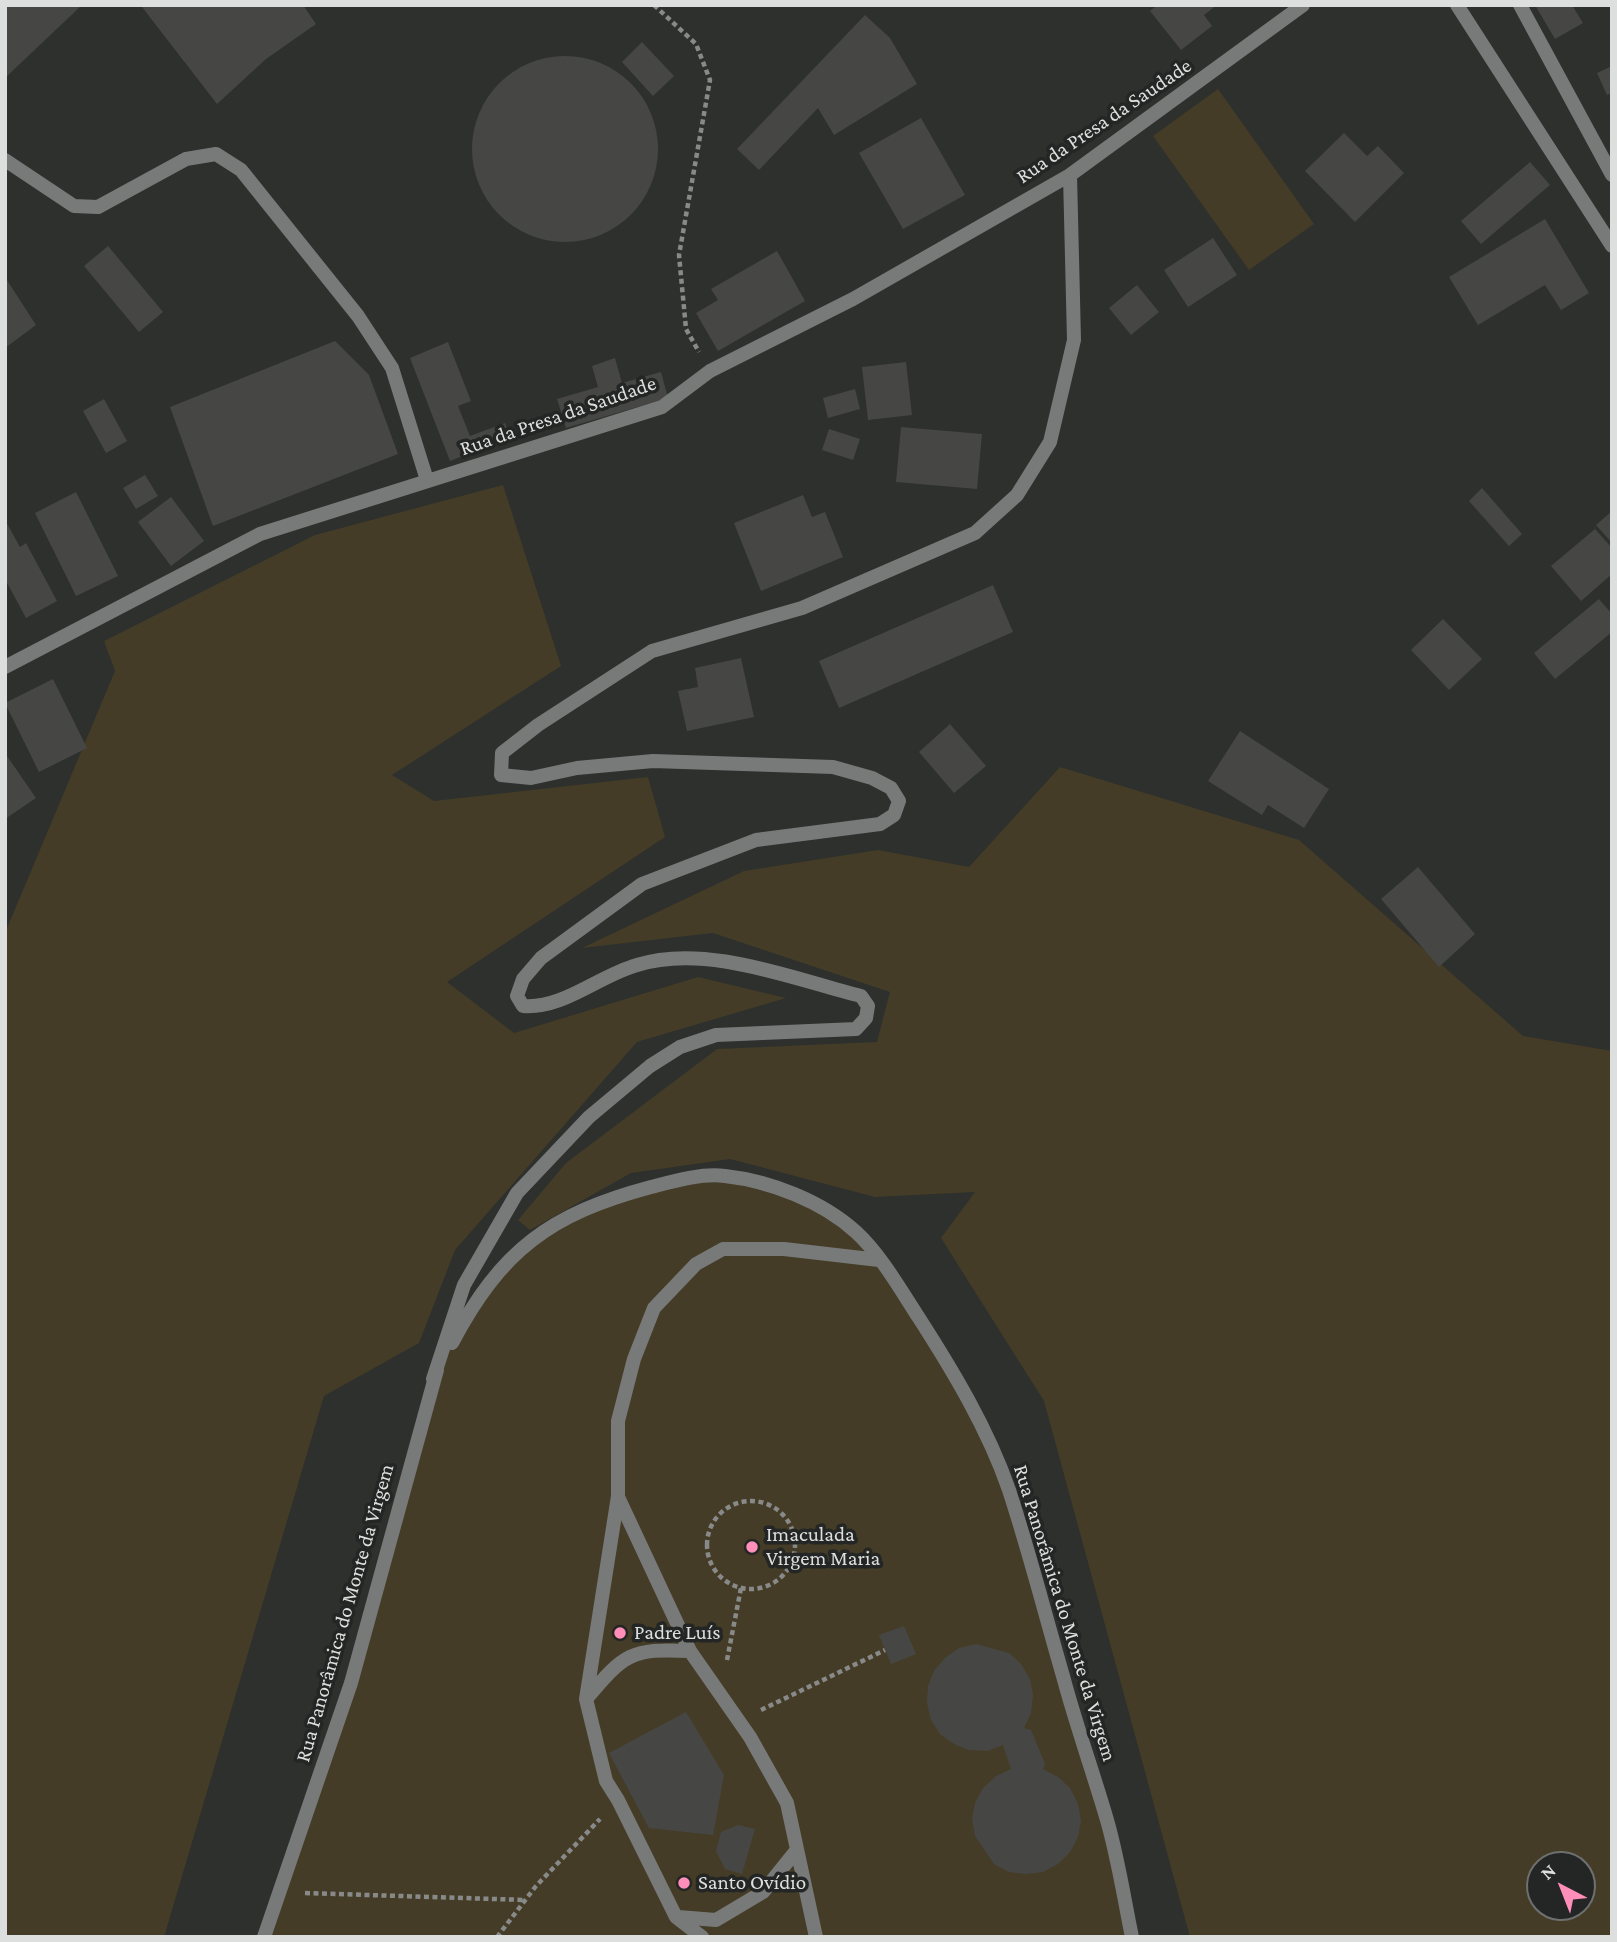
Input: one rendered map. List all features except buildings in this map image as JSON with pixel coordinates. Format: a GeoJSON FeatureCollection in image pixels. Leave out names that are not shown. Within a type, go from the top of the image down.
{"type":"FeatureCollection","features":[{"type":"Feature","properties":{"kind":"street","name":"Rua da Presa da Saudade"},"geometry":{"type":"LineString","coordinates":[[5,667],[260,534],[662,407],[710,371],[853,299],[1070,175],[1303,5]]}},
{"type":"Feature","properties":{"kind":"street"},"geometry":{"type":"LineString","coordinates":[[1457,5],[1612,246]]}},
{"type":"Feature","properties":{"kind":"street"},"geometry":{"type":"LineString","coordinates":[[1520,5],[1612,175]]}},
{"type":"Feature","properties":{"kind":"street"},"geometry":{"type":"LineString","coordinates":[[5,160],[74,206],[98,207],[186,159],[216,154],[241,170],[358,316],[391,369],[427,480]]}},
{"type":"Feature","properties":{"kind":"street","name":"Rua Panorâmica do Monte da Virgem"},"geometry":{"type":"LineString","coordinates":[[264,1937],[351,1683],[433,1379],[464,1284],[517,1194],[589,1117],[650,1066],[680,1047],[716,1035],[856,1029],[866,1018],[868,1006],[861,996],[728,962],[677,956],[636,965],[542,1008],[523,1006],[517,996],[523,979],[541,958],[642,884],[712,854],[755,840],[880,824],[894,815],[900,801],[891,788],[872,778],[833,767],[653,761],[577,768],[531,778],[501,775],[502,753],[538,725],[652,652],[815,603],[975,533],[1017,495],[1050,442],[1074,340],[1070,175]]}},
{"type":"Feature","properties":{"kind":"street","name":"Rua Panorâmica do Monte da Virgem"},"geometry":{"type":"LineString","coordinates":[[433,1379],[472,1306],[494,1275],[524,1246],[561,1220],[617,1196],[680,1179],[723,1175],[778,1189],[823,1207],[857,1233],[879,1260],[948,1364],[980,1424],[1008,1488],[1108,1822],[1132,1937]]}},
{"type":"Feature","properties":{"kind":"street"},"geometry":{"type":"LineString","coordinates":[[702,1937],[677,1917],[606,1781],[586,1699],[618,1496],[618,1421],[634,1359],[654,1308],[696,1264],[723,1249],[784,1249],[879,1260]]}},
{"type":"Feature","properties":{"kind":"street"},"geometry":{"type":"LineString","coordinates":[[618,1496],[690,1651],[738,1721],[787,1804],[816,1937]]}},
{"type":"Feature","properties":{"kind":"street"},"geometry":{"type":"LineString","coordinates":[[586,1699],[617,1662],[643,1652],[690,1651]]}},
{"type":"Feature","properties":{"kind":"street"},"geometry":{"type":"LineString","coordinates":[[677,1917],[716,1920],[763,1892],[796,1851]]}},
{"type":"Feature","properties":{"kind":"path"},"geometry":{"type":"LineString","coordinates":[[654,5],[696,44],[710,80],[679,255],[686,329],[710,371]]}},
{"type":"Feature","properties":{"kind":"path"},"geometry":{"type":"LineString","coordinates":[[740,1503],[768,1504],[781,1512],[790,1524],[794,1553],[789,1567],[774,1581],[755,1589],[741,1588],[728,1582],[710,1561],[707,1547],[709,1533],[726,1509],[740,1503]]}},
{"type":"Feature","properties":{"kind":"path"},"geometry":{"type":"LineString","coordinates":[[721,1696],[741,1588]]}},
{"type":"Feature","properties":{"kind":"path"},"geometry":{"type":"LineString","coordinates":[[738,1721],[885,1650]]}},
{"type":"Feature","properties":{"kind":"path"},"geometry":{"type":"LineString","coordinates":[[497,1937],[526,1900],[618,1800]]}},
{"type":"Feature","properties":{"kind":"path"},"geometry":{"type":"LineString","coordinates":[[280,1892],[526,1900]]}},
{"type":"Feature","properties":{"kind":"shaded area"},"geometry":{"type":"Polygon","coordinates":[[[1218,89],[1314,224],[1249,270],[1153,136],[1218,89]]]}},
{"type":"Feature","properties":{"kind":"shaded area"},"geometry":{"type":"Polygon","coordinates":[[[503,485],[561,666],[392,775],[434,801],[648,777],[665,837],[447,982],[514,1033],[698,977],[786,998],[637,1042],[455,1250],[419,1343],[324,1396],[164,1937],[5,1937],[5,933],[115,671],[104,641],[315,535],[503,485]]]}},
{"type":"Feature","properties":{"kind":"shaded area"},"geometry":{"type":"Polygon","coordinates":[[[1060,767],[1299,840],[1523,1036],[1612,1051],[1612,1937],[1190,1937],[1044,1401],[941,1238],[975,1192],[875,1197],[730,1159],[631,1173],[530,1230],[518,1220],[566,1163],[717,1049],[877,1042],[890,992],[713,933],[582,948],[744,871],[878,850],[969,867],[1060,767]]]}},
{"type":"Feature","properties":{"kind":"shaded area"},"geometry":{"type":"Polygon","coordinates":[[[710,1176],[778,1189],[857,1233],[948,1364],[1008,1487],[1078,1730],[1132,1937],[264,1937],[351,1683],[433,1379],[472,1306],[561,1220],[710,1176]]]}},
{"type":"Feature","properties":{"kind":"place","name":"Imaculada Virgem Maria"},"geometry":{"type":"Point","coordinates":[752,1547]}},
{"type":"Feature","properties":{"kind":"place","name":"Padre Luís"},"geometry":{"type":"Point","coordinates":[620,1633]}},
{"type":"Feature","properties":{"kind":"place","name":"Santo Ovídio"},"geometry":{"type":"Point","coordinates":[684,1883]}}]}
